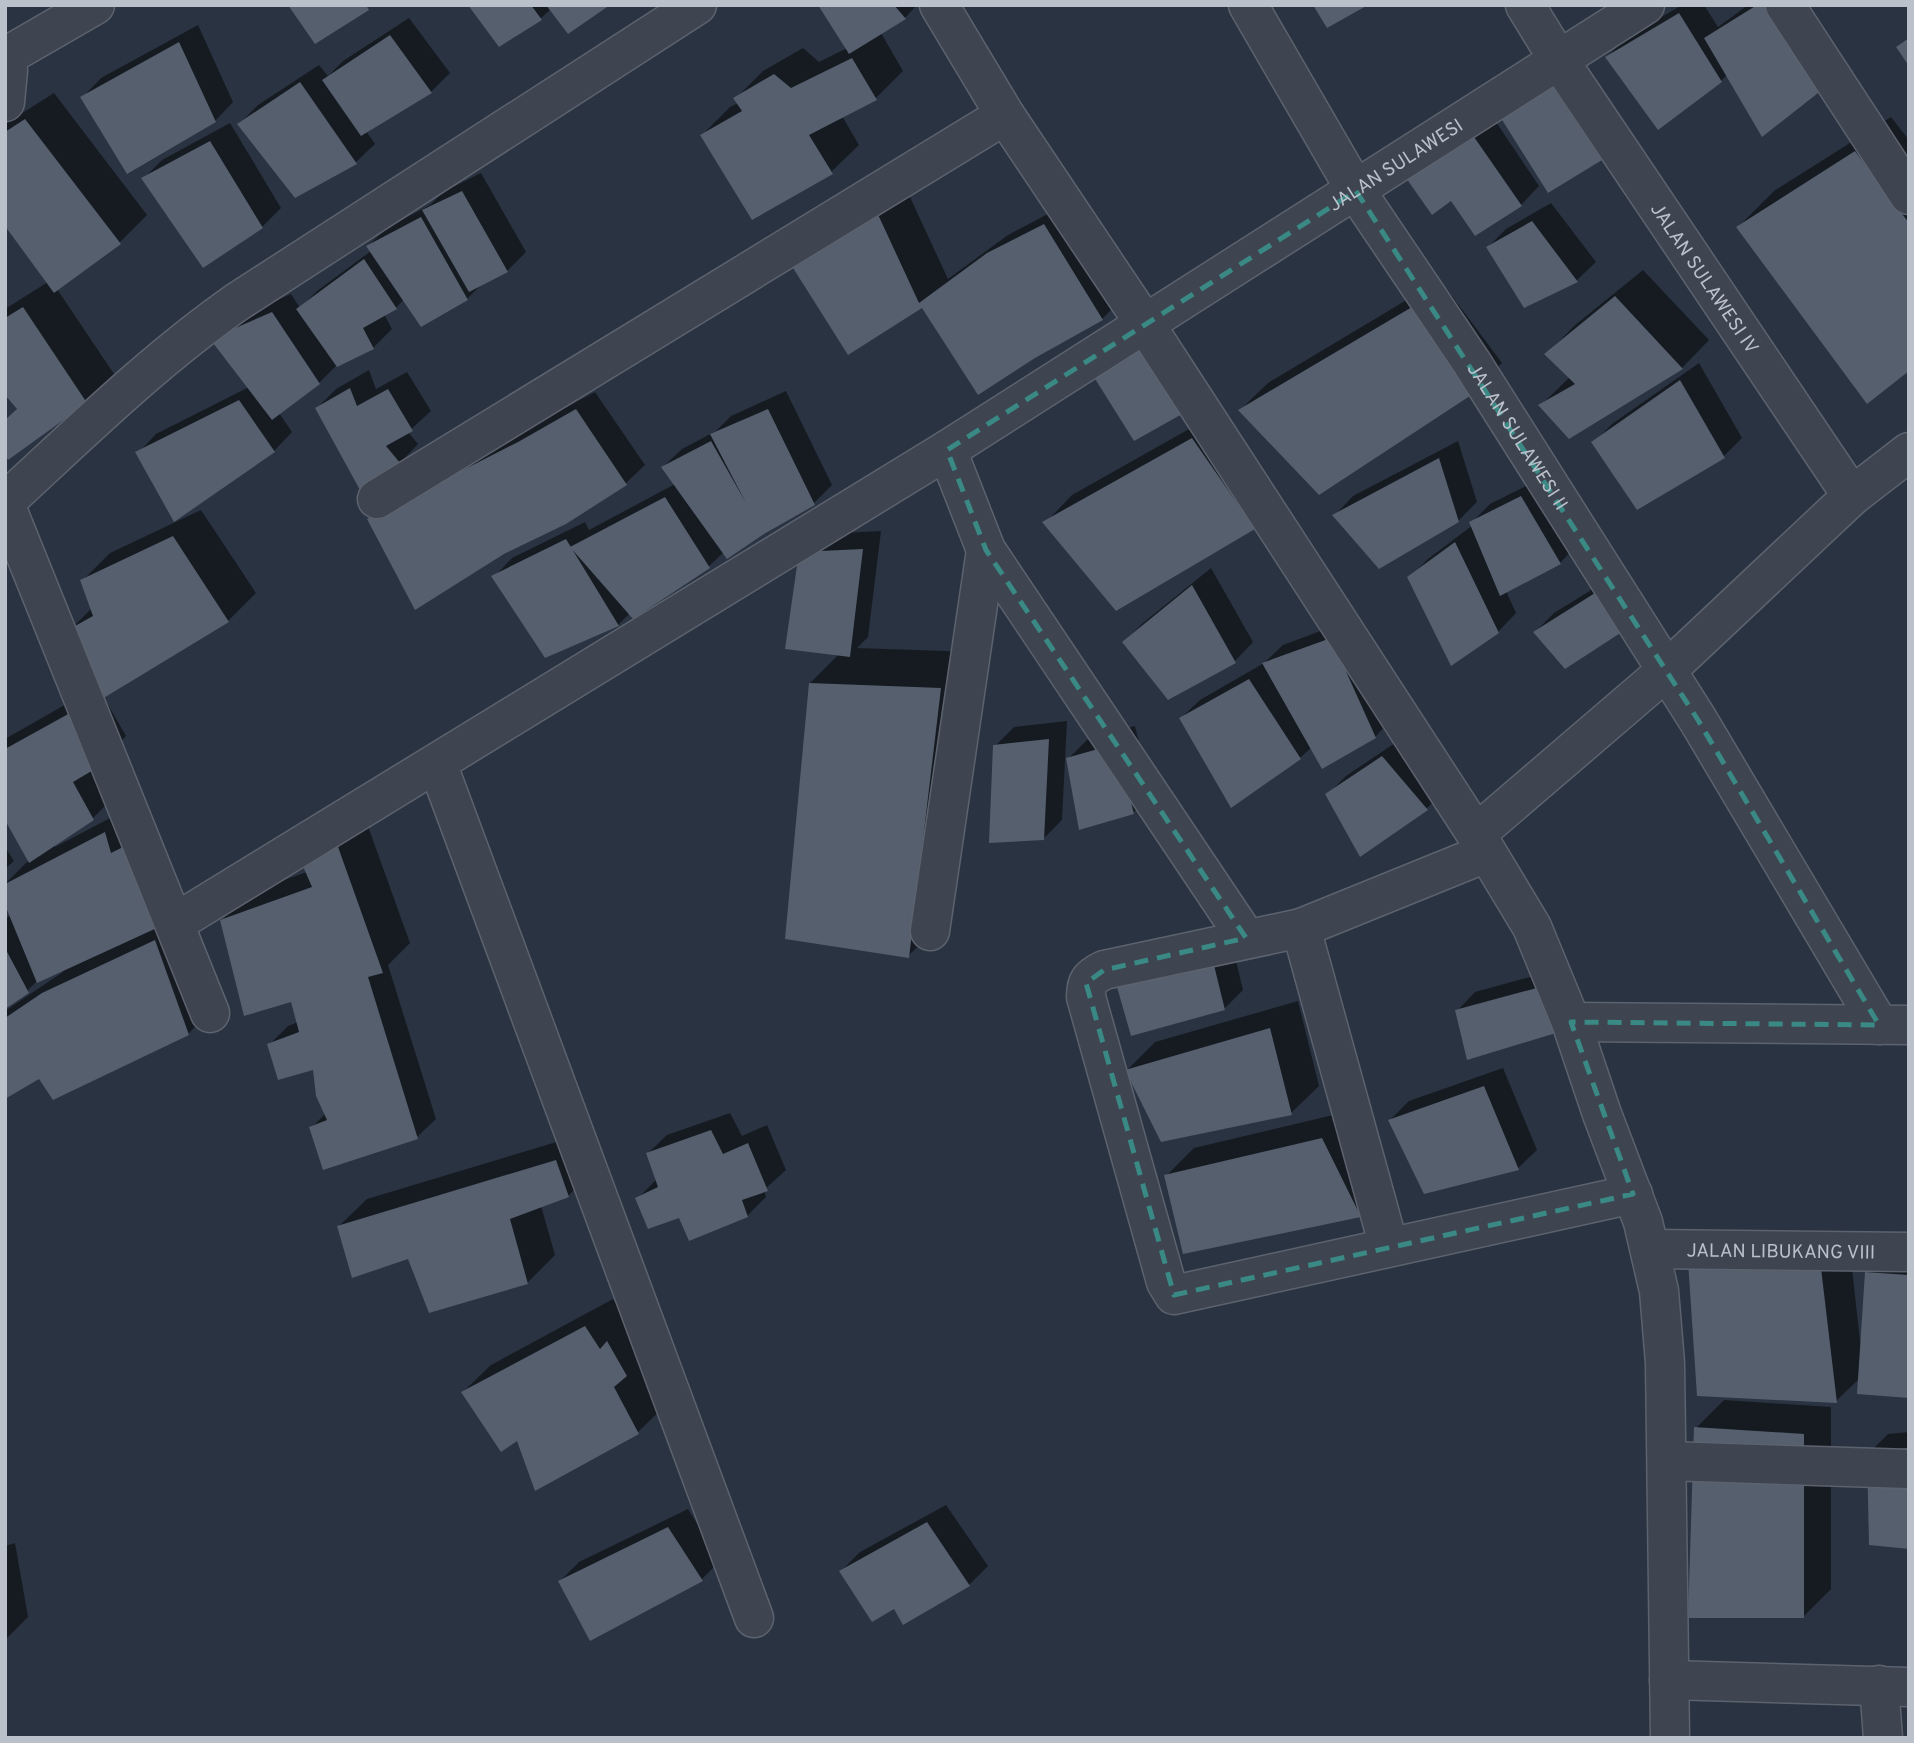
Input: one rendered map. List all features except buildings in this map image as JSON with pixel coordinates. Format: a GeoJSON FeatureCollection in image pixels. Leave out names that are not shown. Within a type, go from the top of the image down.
{"type":"FeatureCollection","features":[{"type":"Feature","properties":{"kind":"street"},"geometry":{"type":"LineString","coordinates":[[5,102],[8,70],[5,57],[95,5]]}},
{"type":"Feature","properties":{"kind":"street"},"geometry":{"type":"LineString","coordinates":[[210,1013],[5,503],[160,359],[193,333],[697,5]]}},
{"type":"Feature","properties":{"kind":"street"},"geometry":{"type":"LineString","coordinates":[[939,5],[1005,115],[1145,324],[1532,926],[1572,1022],[1602,1114],[1633,1194],[1651,1249],[1659,1291],[1665,1363],[1670,1738]]}},
{"type":"Feature","properties":{"kind":"street","name":"JALAN SULAWESI II"},"geometry":{"type":"LineString","coordinates":[[1248,5],[1356,191],[1479,374],[1670,678],[1894,1025]]}},
{"type":"Feature","properties":{"kind":"street","name":"JALAN SULAWESI IV"},"geometry":{"type":"LineString","coordinates":[[1525,5],[1558,59],[1852,496]]}},
{"type":"Feature","properties":{"kind":"street","name":"JALAN SULAWESI"},"geometry":{"type":"LineString","coordinates":[[175,923],[947,450],[1645,5]]}},
{"type":"Feature","properties":{"kind":"street"},"geometry":{"type":"LineString","coordinates":[[1785,5],[1909,195]]}},
{"type":"Feature","properties":{"kind":"street"},"geometry":{"type":"LineString","coordinates":[[377,499],[1005,115]]}},
{"type":"Feature","properties":{"kind":"street"},"geometry":{"type":"LineString","coordinates":[[947,450],[986,550],[1247,938]]}},
{"type":"Feature","properties":{"kind":"street"},"geometry":{"type":"LineString","coordinates":[[1633,1194],[1174,1295],[1171,1293],[1086,997],[1086,984],[1104,970],[1301,928],[1481,844],[1670,678],[1852,496],[1909,452]]}},
{"type":"Feature","properties":{"kind":"street"},"geometry":{"type":"LineString","coordinates":[[930,931],[986,550]]}},
{"type":"Feature","properties":{"kind":"street"},"geometry":{"type":"LineString","coordinates":[[437,763],[754,1618]]}},
{"type":"Feature","properties":{"kind":"street"},"geometry":{"type":"LineString","coordinates":[[1301,928],[1389,1247]]}},
{"type":"Feature","properties":{"kind":"street"},"geometry":{"type":"LineString","coordinates":[[1572,1022],[1894,1025]]}},
{"type":"Feature","properties":{"kind":"street","name":"JALAN LIBUKANG VIII"},"geometry":{"type":"LineString","coordinates":[[1651,1249],[1909,1252]]}},
{"type":"Feature","properties":{"kind":"street"},"geometry":{"type":"LineString","coordinates":[[1667,1461],[1909,1469]]}},
{"type":"Feature","properties":{"kind":"street"},"geometry":{"type":"LineString","coordinates":[[1669,1680],[1894,1686],[1883,1738]]}},
{"type":"Feature","properties":{"kind":"highlighted area"},"geometry":{"type":"Polygon","coordinates":[[[1356,191],[1698,720],[1879,1025],[1571,1022],[1633,1194],[1174,1295],[1086,983],[1104,970],[1246,938],[986,550],[947,450],[1356,191]]]}}]}
